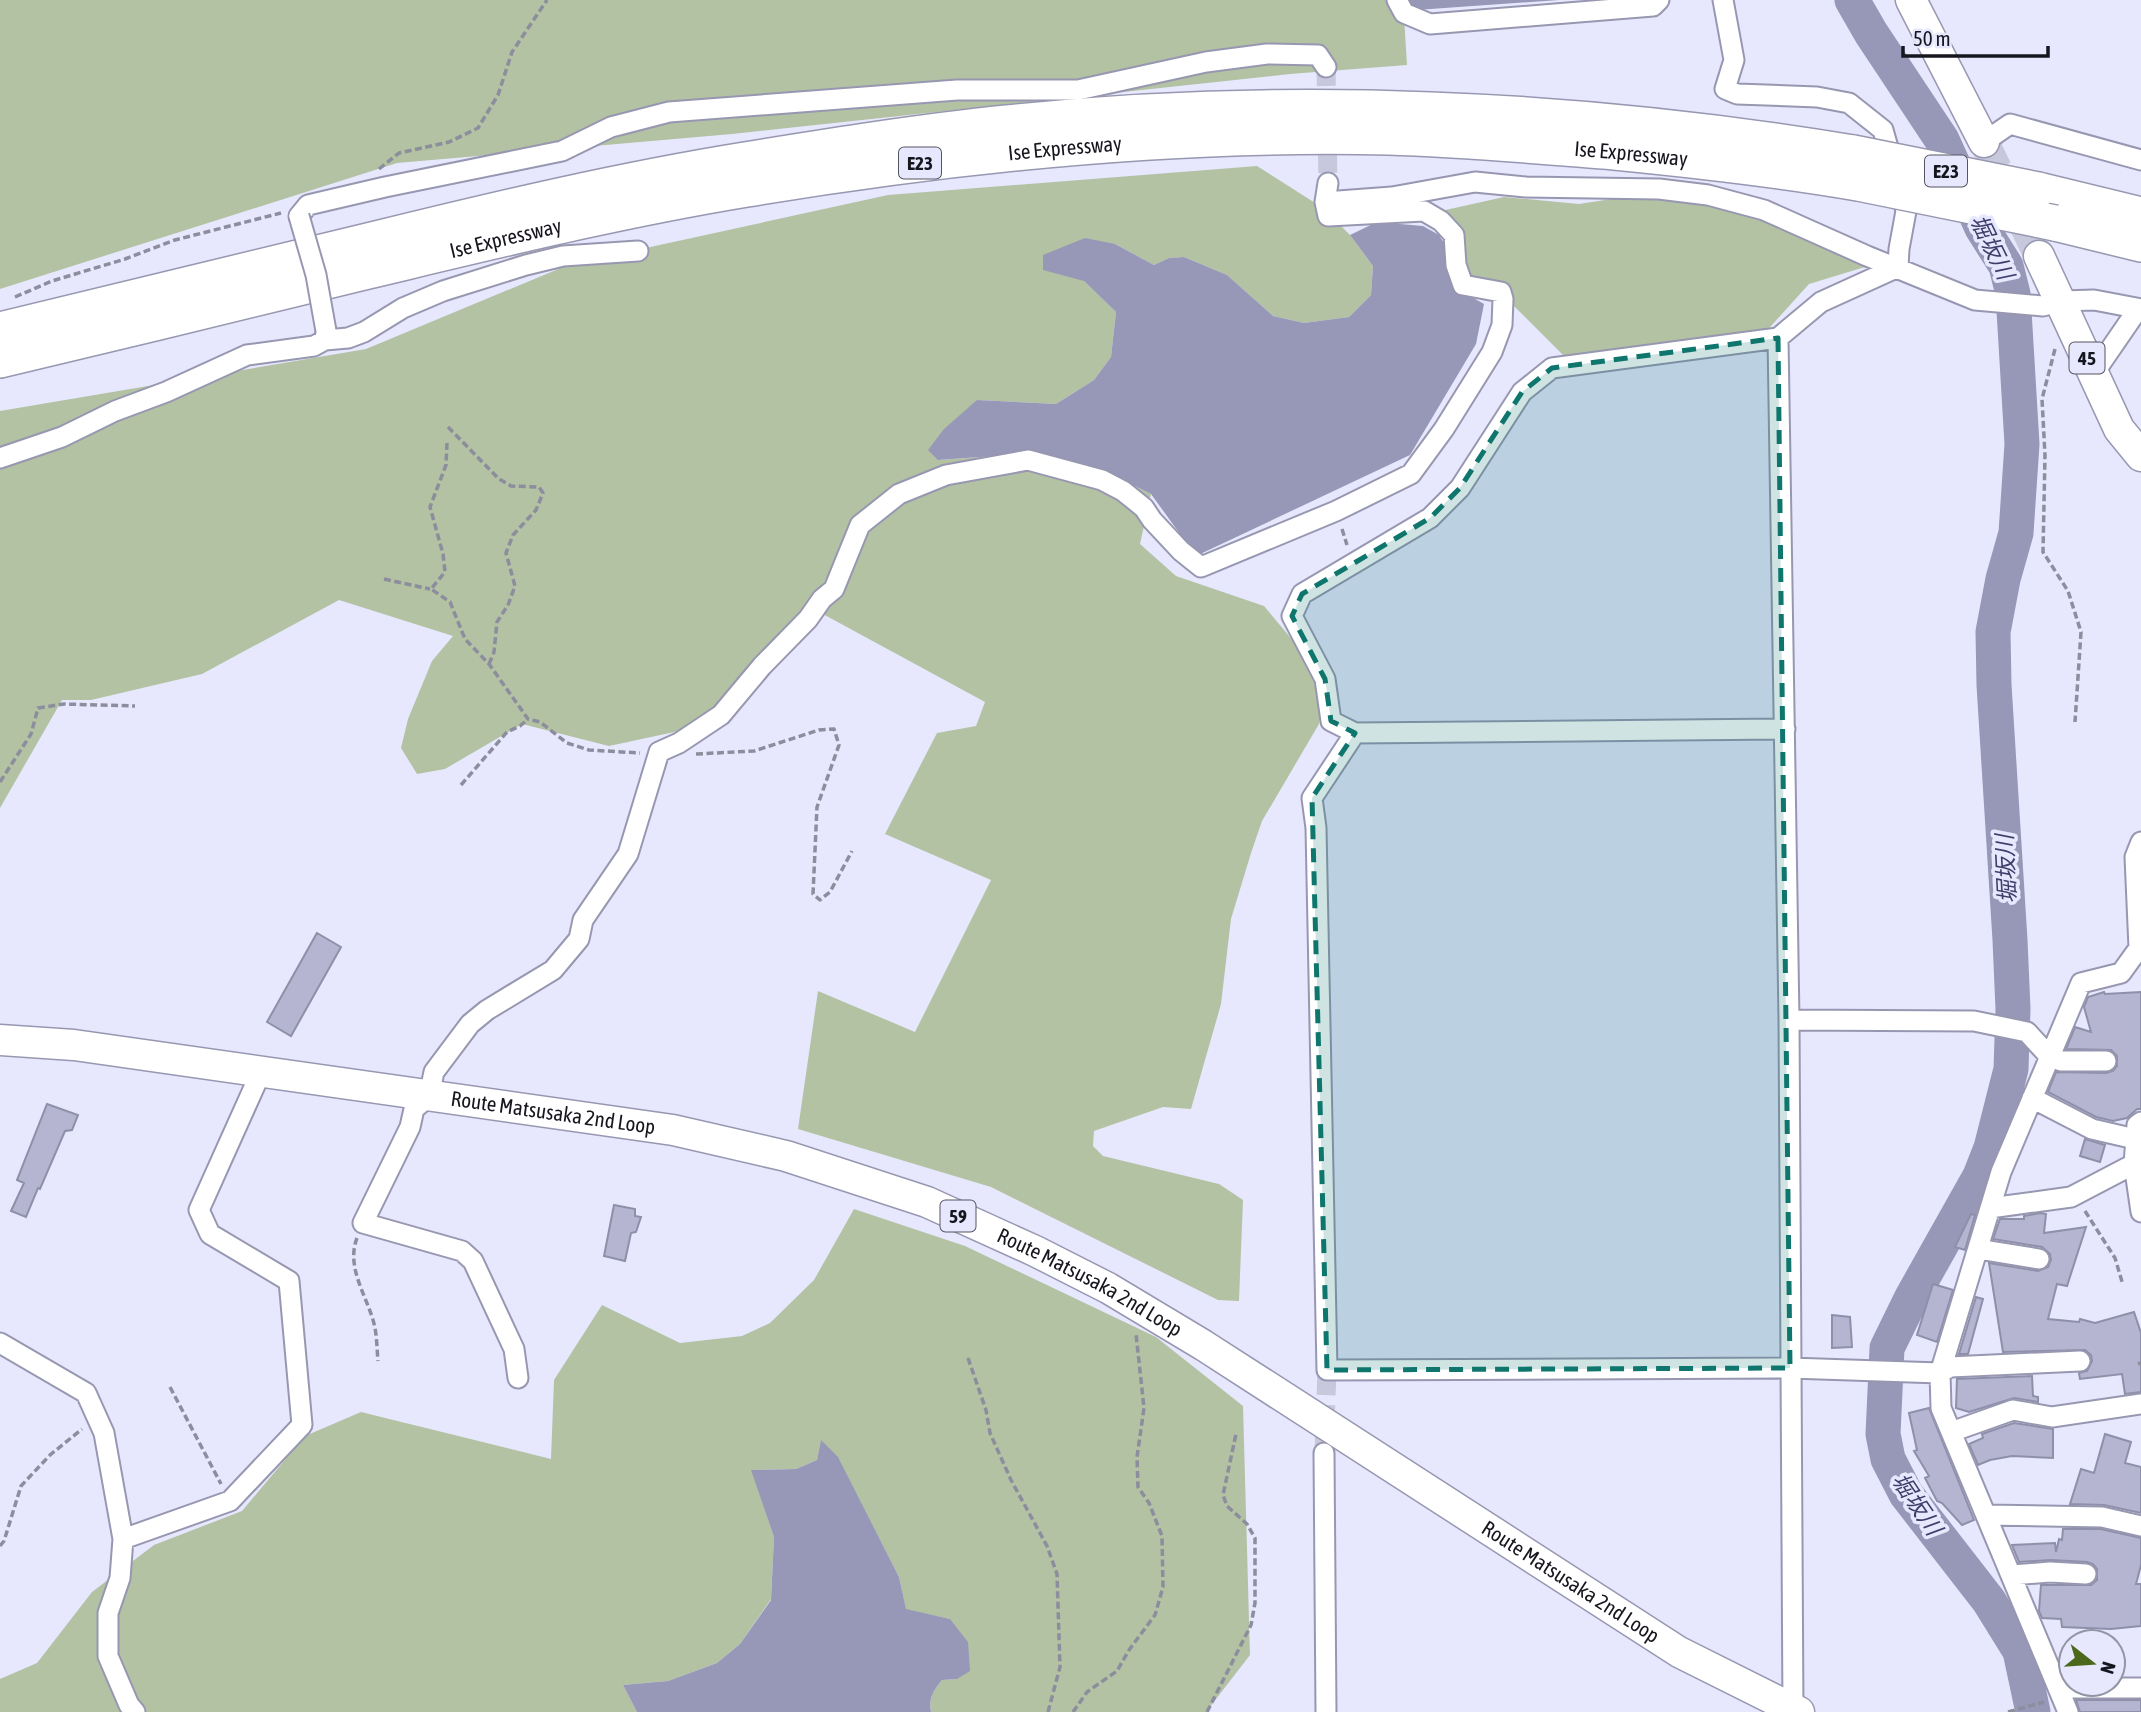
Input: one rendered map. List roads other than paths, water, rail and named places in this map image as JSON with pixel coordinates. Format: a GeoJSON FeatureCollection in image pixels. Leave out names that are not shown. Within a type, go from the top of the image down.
{"type":"FeatureCollection","features":[{"type":"Feature","properties":{"kind":"highway","name":"Ise Expressway"},"geometry":{"type":"LineString","coordinates":[[5,314],[740,160],[1009,123],[1248,109],[1388,110],[1529,116],[1701,131],[1856,168],[2141,244]]}},
{"type":"Feature","properties":{"kind":"highway","name":"Ise Expressway"},"geometry":{"type":"LineString","coordinates":[[0,360],[599,217],[744,189],[1011,153],[1154,142],[1387,137],[1527,144],[1712,162],[1856,168],[2038,190],[2141,215]]}},
{"type":"Feature","properties":{"kind":"main road"},"geometry":{"type":"LineString","coordinates":[[1911,0],[1984,142]]}},
{"type":"Feature","properties":{"kind":"main road","name":"45"},"geometry":{"type":"LineString","coordinates":[[2039,256],[2119,429],[2141,456]]}},
{"type":"Feature","properties":{"kind":"main road","name":"Route Matsusaka 2nd Loop"},"geometry":{"type":"LineString","coordinates":[[0,1040],[74,1045],[673,1130],[786,1156],[927,1202],[1108,1288],[1203,1345],[1679,1652],[1795,1711]]}},
{"type":"Feature","properties":{"kind":"street"},"geometry":{"type":"LineString","coordinates":[[1397,0],[1404,13],[1430,24],[1653,6],[1659,0]]}},
{"type":"Feature","properties":{"kind":"street"},"geometry":{"type":"LineString","coordinates":[[1723,0],[1734,60],[1725,89],[1737,94],[1818,97],[1849,103],[1883,130],[1906,211],[1898,268]]}},
{"type":"Feature","properties":{"kind":"street"},"geometry":{"type":"LineString","coordinates":[[326,335],[303,211],[385,187],[562,151],[611,128],[669,112],[957,90],[1077,90],[1206,62],[1267,54],[1318,55],[1326,67]]}},
{"type":"Feature","properties":{"kind":"street"},"geometry":{"type":"LineString","coordinates":[[1984,142],[2010,124],[2141,160]]}},
{"type":"Feature","properties":{"kind":"street"},"geometry":{"type":"LineString","coordinates":[[518,1378],[514,1349],[473,1261],[462,1251],[363,1223],[410,1127],[414,1109],[429,1096],[434,1072],[470,1024],[487,1010],[552,970],[579,939],[583,920],[628,854],[659,752],[679,743],[720,715],[762,666],[808,619],[822,599],[834,589],[860,525],[898,494],[946,475],[1028,460],[1102,480],[1123,491],[1144,508],[1181,551],[1200,567],[1335,511],[1411,474],[1444,429],[1492,352],[1502,325],[1501,292],[1464,285],[1456,265],[1454,235],[1433,216],[1424,211],[1328,216],[1326,192],[1392,197],[1475,182],[1527,187],[1659,188],[1708,195],[1764,210],[1975,300],[2043,306],[2060,301],[2094,300],[2139,309],[2094,373]]}},
{"type":"Feature","properties":{"kind":"street"},"geometry":{"type":"LineString","coordinates":[[326,335],[348,338],[364,332],[403,308],[443,291],[526,265],[563,256],[638,251]]}},
{"type":"Feature","properties":{"kind":"street"},"geometry":{"type":"LineString","coordinates":[[1784,729],[1355,733],[1331,721],[1325,679],[1292,616],[1302,594],[1430,518],[1460,488],[1522,392],[1552,368],[1778,338],[1821,302],[1898,268]]}},
{"type":"Feature","properties":{"kind":"street"},"geometry":{"type":"LineString","coordinates":[[0,458],[62,437],[115,411],[166,392],[247,355],[314,346],[326,335]]}},
{"type":"Feature","properties":{"kind":"street"},"geometry":{"type":"LineString","coordinates":[[1778,338],[1789,1020],[1795,1711]]}},
{"type":"Feature","properties":{"kind":"street"},"geometry":{"type":"LineString","coordinates":[[1355,733],[1311,798],[1316,828],[1327,1370],[1790,1368],[1940,1373],[1950,1367],[2080,1361]]}},
{"type":"Feature","properties":{"kind":"street"},"geometry":{"type":"LineString","coordinates":[[2141,842],[2135,857],[2139,948],[2121,973],[2081,984],[2001,1172],[1940,1373],[1941,1408],[2064,1699],[2141,1689]]}},
{"type":"Feature","properties":{"kind":"street"},"geometry":{"type":"LineString","coordinates":[[1789,1020],[1974,1021],[2027,1032],[2049,1056],[2061,1061],[2106,1061]]}},
{"type":"Feature","properties":{"kind":"street"},"geometry":{"type":"LineString","coordinates":[[123,1539],[230,1501],[302,1425],[289,1281],[210,1234],[199,1210],[261,1072]]}},
{"type":"Feature","properties":{"kind":"street"},"geometry":{"type":"LineString","coordinates":[[2032,1098],[2092,1129],[2138,1130],[2137,1165],[2141,1212]]}},
{"type":"Feature","properties":{"kind":"street"},"geometry":{"type":"LineString","coordinates":[[1990,1208],[2071,1197],[2137,1165]]}},
{"type":"Feature","properties":{"kind":"street"},"geometry":{"type":"LineString","coordinates":[[1978,1249],[2039,1259]]}},
{"type":"Feature","properties":{"kind":"street"},"geometry":{"type":"LineString","coordinates":[[0,1343],[86,1394],[104,1433],[123,1539],[120,1578],[108,1613],[108,1656],[129,1705],[135,1712]]}},
{"type":"Feature","properties":{"kind":"street"},"geometry":{"type":"LineString","coordinates":[[1951,1432],[2013,1410],[2052,1417],[2141,1404]]}},
{"type":"Feature","properties":{"kind":"street"},"geometry":{"type":"LineString","coordinates":[[1324,1452],[1326,1712]]}},
{"type":"Feature","properties":{"kind":"street"},"geometry":{"type":"LineString","coordinates":[[1986,1515],[2102,1517],[2141,1526]]}},
{"type":"Feature","properties":{"kind":"street"},"geometry":{"type":"LineString","coordinates":[[2012,1575],[2050,1572],[2087,1574]]}},
{"type":"Feature","properties":{"kind":"water"},"geometry":{"type":"Polygon","coordinates":[[[1402,0],[1559,0],[1402,11],[1402,0]]]}},
{"type":"Feature","properties":{"kind":"water"},"geometry":{"type":"Polygon","coordinates":[[[1377,222],[1423,226],[1439,235],[1455,261],[1448,276],[1461,291],[1484,304],[1476,344],[1410,455],[1196,556],[1151,494],[1121,479],[1092,477],[1008,455],[938,460],[928,450],[944,429],[977,400],[1056,404],[1094,380],[1111,357],[1116,312],[1084,281],[1043,270],[1043,255],[1085,238],[1115,244],[1154,265],[1169,258],[1184,257],[1227,275],[1273,316],[1304,323],[1349,317],[1371,295],[1373,266],[1350,235],[1377,222]]]}},
{"type":"Feature","properties":{"kind":"water"},"geometry":{"type":"Polygon","coordinates":[[[821,1440],[838,1457],[899,1577],[906,1609],[950,1619],[968,1642],[970,1671],[957,1679],[942,1680],[932,1694],[931,1712],[637,1712],[623,1685],[668,1681],[717,1663],[740,1644],[771,1600],[774,1537],[751,1470],[796,1469],[817,1460],[821,1440]]]}},
{"type":"Feature","properties":{"kind":"waterway","name":"堀坂川"},"geometry":{"type":"LineString","coordinates":[[1852,0],[1942,140],[1982,228],[2006,266],[2013,294],[2022,444],[2016,533],[2003,579],[1993,632],[2013,1009],[2011,1069],[1991,1148],[1980,1176],[1912,1297],[1887,1348],[1883,1434],[1888,1459],[1906,1494],[1989,1601],[2020,1651],[2033,1712]]}},
{"type":"Feature","properties":{"kind":"tunnel"},"geometry":{"type":"LineString","coordinates":[[1326,67],[1328,183]]}},
{"type":"Feature","properties":{"kind":"tunnel"},"geometry":{"type":"LineString","coordinates":[[1984,142],[2039,256]]}},
{"type":"Feature","properties":{"kind":"tunnel"},"geometry":{"type":"LineString","coordinates":[[1324,1453],[1327,1370]]}}]}
